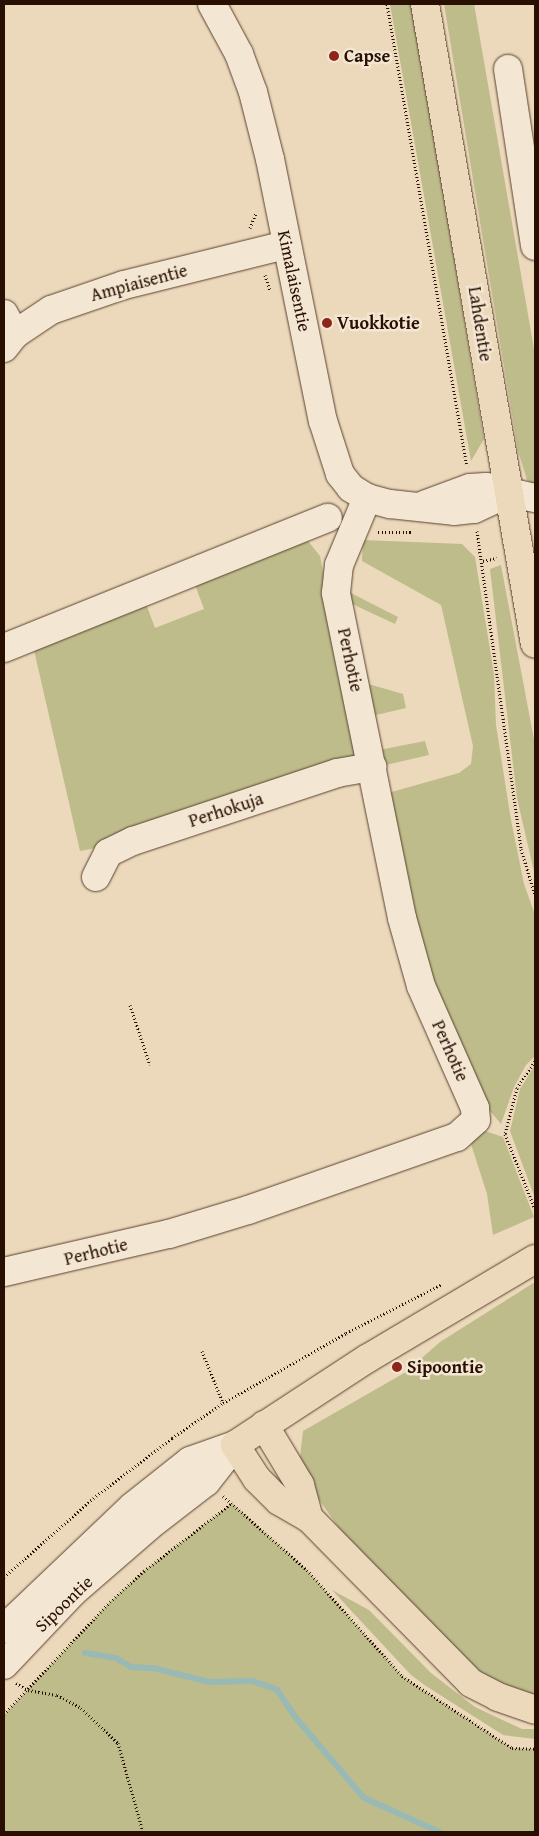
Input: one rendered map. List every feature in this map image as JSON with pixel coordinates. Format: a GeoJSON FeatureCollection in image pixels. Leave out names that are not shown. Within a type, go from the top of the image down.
{"type":"FeatureCollection","features":[{"type":"Feature","properties":{"kind":"main road","name":"Lahdentie"},"geometry":{"type":"LineString","coordinates":[[425,4],[535,644]]}},
{"type":"Feature","properties":{"kind":"main road","name":"Sipoontie"},"geometry":{"type":"LineString","coordinates":[[235,1444],[368,1358],[535,1259]]}},
{"type":"Feature","properties":{"kind":"main road"},"geometry":{"type":"LineString","coordinates":[[264,1425],[300,1484],[309,1518]]}},
{"type":"Feature","properties":{"kind":"main road"},"geometry":{"type":"LineString","coordinates":[[235,1444],[258,1479],[280,1501],[309,1518],[471,1683],[498,1698],[535,1710]]}},
{"type":"Feature","properties":{"kind":"street","name":"Kimalaisentie"},"geometry":{"type":"LineString","coordinates":[[212,4],[239,54],[253,92],[330,451],[340,474],[351,488],[367,498],[454,511],[474,509],[508,493]]}},
{"type":"Feature","properties":{"kind":"street"},"geometry":{"type":"LineString","coordinates":[[508,69],[535,246]]}},
{"type":"Feature","properties":{"kind":"street","name":"Ampiaisentie"},"geometry":{"type":"LineString","coordinates":[[8,332],[51,310],[124,285],[286,245]]}},
{"type":"Feature","properties":{"kind":"street"},"geometry":{"type":"LineString","coordinates":[[508,493],[535,498]]}},
{"type":"Feature","properties":{"kind":"street","name":"Perhotie"},"geometry":{"type":"LineString","coordinates":[[4,1272],[202,1224],[457,1137],[471,1128],[476,1120],[475,1108],[421,986],[402,918],[336,593],[339,565],[367,498]]}},
{"type":"Feature","properties":{"kind":"street"},"geometry":{"type":"LineString","coordinates":[[4,648],[328,518]]}},
{"type":"Feature","properties":{"kind":"street","name":"Perhokuja"},"geometry":{"type":"LineString","coordinates":[[96,877],[108,853],[134,841],[337,773],[372,767]]}},
{"type":"Feature","properties":{"kind":"street","name":"Sipoontie"},"geometry":{"type":"LineString","coordinates":[[4,1629],[132,1507],[175,1472],[190,1461],[235,1444]]}},
{"type":"Feature","properties":{"kind":"street","name":"Sipoontie"},"geometry":{"type":"LineString","coordinates":[[12,1675],[72,1593],[149,1526],[206,1482],[235,1444]]}},
{"type":"Feature","properties":{"kind":"path"},"geometry":{"type":"LineString","coordinates":[[387,4],[466,462],[460,467]]}},
{"type":"Feature","properties":{"kind":"path"},"geometry":{"type":"LineString","coordinates":[[252,226],[256,203]]}},
{"type":"Feature","properties":{"kind":"path"},"geometry":{"type":"LineString","coordinates":[[478,533],[521,849],[535,895]]}},
{"type":"Feature","properties":{"kind":"path"},"geometry":{"type":"LineString","coordinates":[[130,1005],[150,1064]]}},
{"type":"Feature","properties":{"kind":"path"},"geometry":{"type":"LineString","coordinates":[[535,1061],[517,1088],[505,1134],[535,1209]]}},
{"type":"Feature","properties":{"kind":"path"},"geometry":{"type":"LineString","coordinates":[[4,1577],[96,1496],[223,1403],[346,1333],[449,1280]]}},
{"type":"Feature","properties":{"kind":"path"},"geometry":{"type":"LineString","coordinates":[[202,1351],[223,1403]]}},
{"type":"Feature","properties":{"kind":"path"},"geometry":{"type":"LineString","coordinates":[[4,1714],[110,1602],[144,1570],[232,1503],[307,1570],[402,1676],[512,1748],[535,1749]]}},
{"type":"Feature","properties":{"kind":"path"},"geometry":{"type":"LineString","coordinates":[[12,1675],[28,1690],[57,1695],[81,1708],[118,1743],[143,1832]]}},
{"type":"Feature","properties":{"kind":"shaded area"},"geometry":{"type":"Polygon","coordinates":[[[390,4],[412,4],[484,439],[471,461],[390,4]]]}},
{"type":"Feature","properties":{"kind":"shaded area"},"geometry":{"type":"Polygon","coordinates":[[[444,4],[474,4],[535,355],[535,486],[527,480],[518,451],[444,4]]]}},
{"type":"Feature","properties":{"kind":"shaded area"},"geometry":{"type":"Polygon","coordinates":[[[300,531],[320,556],[360,765],[133,841],[80,851],[31,637],[142,593],[155,628],[204,609],[191,574],[300,531]]]}},
{"type":"Feature","properties":{"kind":"shaded area"},"geometry":{"type":"Polygon","coordinates":[[[363,540],[462,544],[475,557],[494,674],[496,725],[511,820],[524,884],[535,915],[535,1056],[526,1065],[514,1087],[501,1124],[480,1099],[425,978],[388,793],[459,773],[471,764],[473,746],[441,605],[362,561],[363,540]]]}},
{"type":"Feature","properties":{"kind":"shaded area"},"geometry":{"type":"Polygon","coordinates":[[[501,565],[535,745],[535,876],[517,798],[490,569],[501,565]]]}},
{"type":"Feature","properties":{"kind":"shaded area"},"geometry":{"type":"Polygon","coordinates":[[[341,591],[347,591],[398,617],[395,624],[350,603],[365,683],[403,694],[406,708],[372,716],[379,750],[425,741],[429,755],[377,767],[341,591]]]}},
{"type":"Feature","properties":{"kind":"shaded area"},"geometry":{"type":"Polygon","coordinates":[[[535,1065],[535,1198],[510,1131],[520,1089],[535,1065]]]}},
{"type":"Feature","properties":{"kind":"shaded area"},"geometry":{"type":"Polygon","coordinates":[[[479,1129],[503,1137],[534,1217],[493,1235],[487,1194],[471,1144],[479,1129]]]}},
{"type":"Feature","properties":{"kind":"shaded area"},"geometry":{"type":"Polygon","coordinates":[[[535,1282],[535,1696],[509,1689],[465,1664],[341,1531],[313,1491],[300,1457],[303,1431],[406,1372],[440,1342],[535,1282]]]}},
{"type":"Feature","properties":{"kind":"shaded area"},"geometry":{"type":"Polygon","coordinates":[[[232,1503],[307,1570],[402,1676],[512,1748],[535,1749],[535,1832],[4,1832],[4,1715],[110,1602],[144,1571],[232,1503]]]}},
{"type":"Feature","properties":{"kind":"shaded area"},"geometry":{"type":"Polygon","coordinates":[[[332,1590],[369,1610],[431,1673],[475,1707],[522,1729],[535,1729],[535,1739],[503,1735],[411,1675],[332,1590]]]}},
{"type":"Feature","properties":{"kind":"waterway"},"geometry":{"type":"LineString","coordinates":[[85,1653],[116,1658],[131,1667],[153,1668],[209,1682],[252,1681],[277,1690],[296,1718],[364,1798],[440,1832]]}},
{"type":"Feature","properties":{"kind":"place","name":"Capse"},"geometry":{"type":"Point","coordinates":[334,56]}},
{"type":"Feature","properties":{"kind":"place","name":"Vuokkotie"},"geometry":{"type":"Point","coordinates":[327,323]}},
{"type":"Feature","properties":{"kind":"place","name":"Sipoontie"},"geometry":{"type":"Point","coordinates":[397,1367]}}]}
